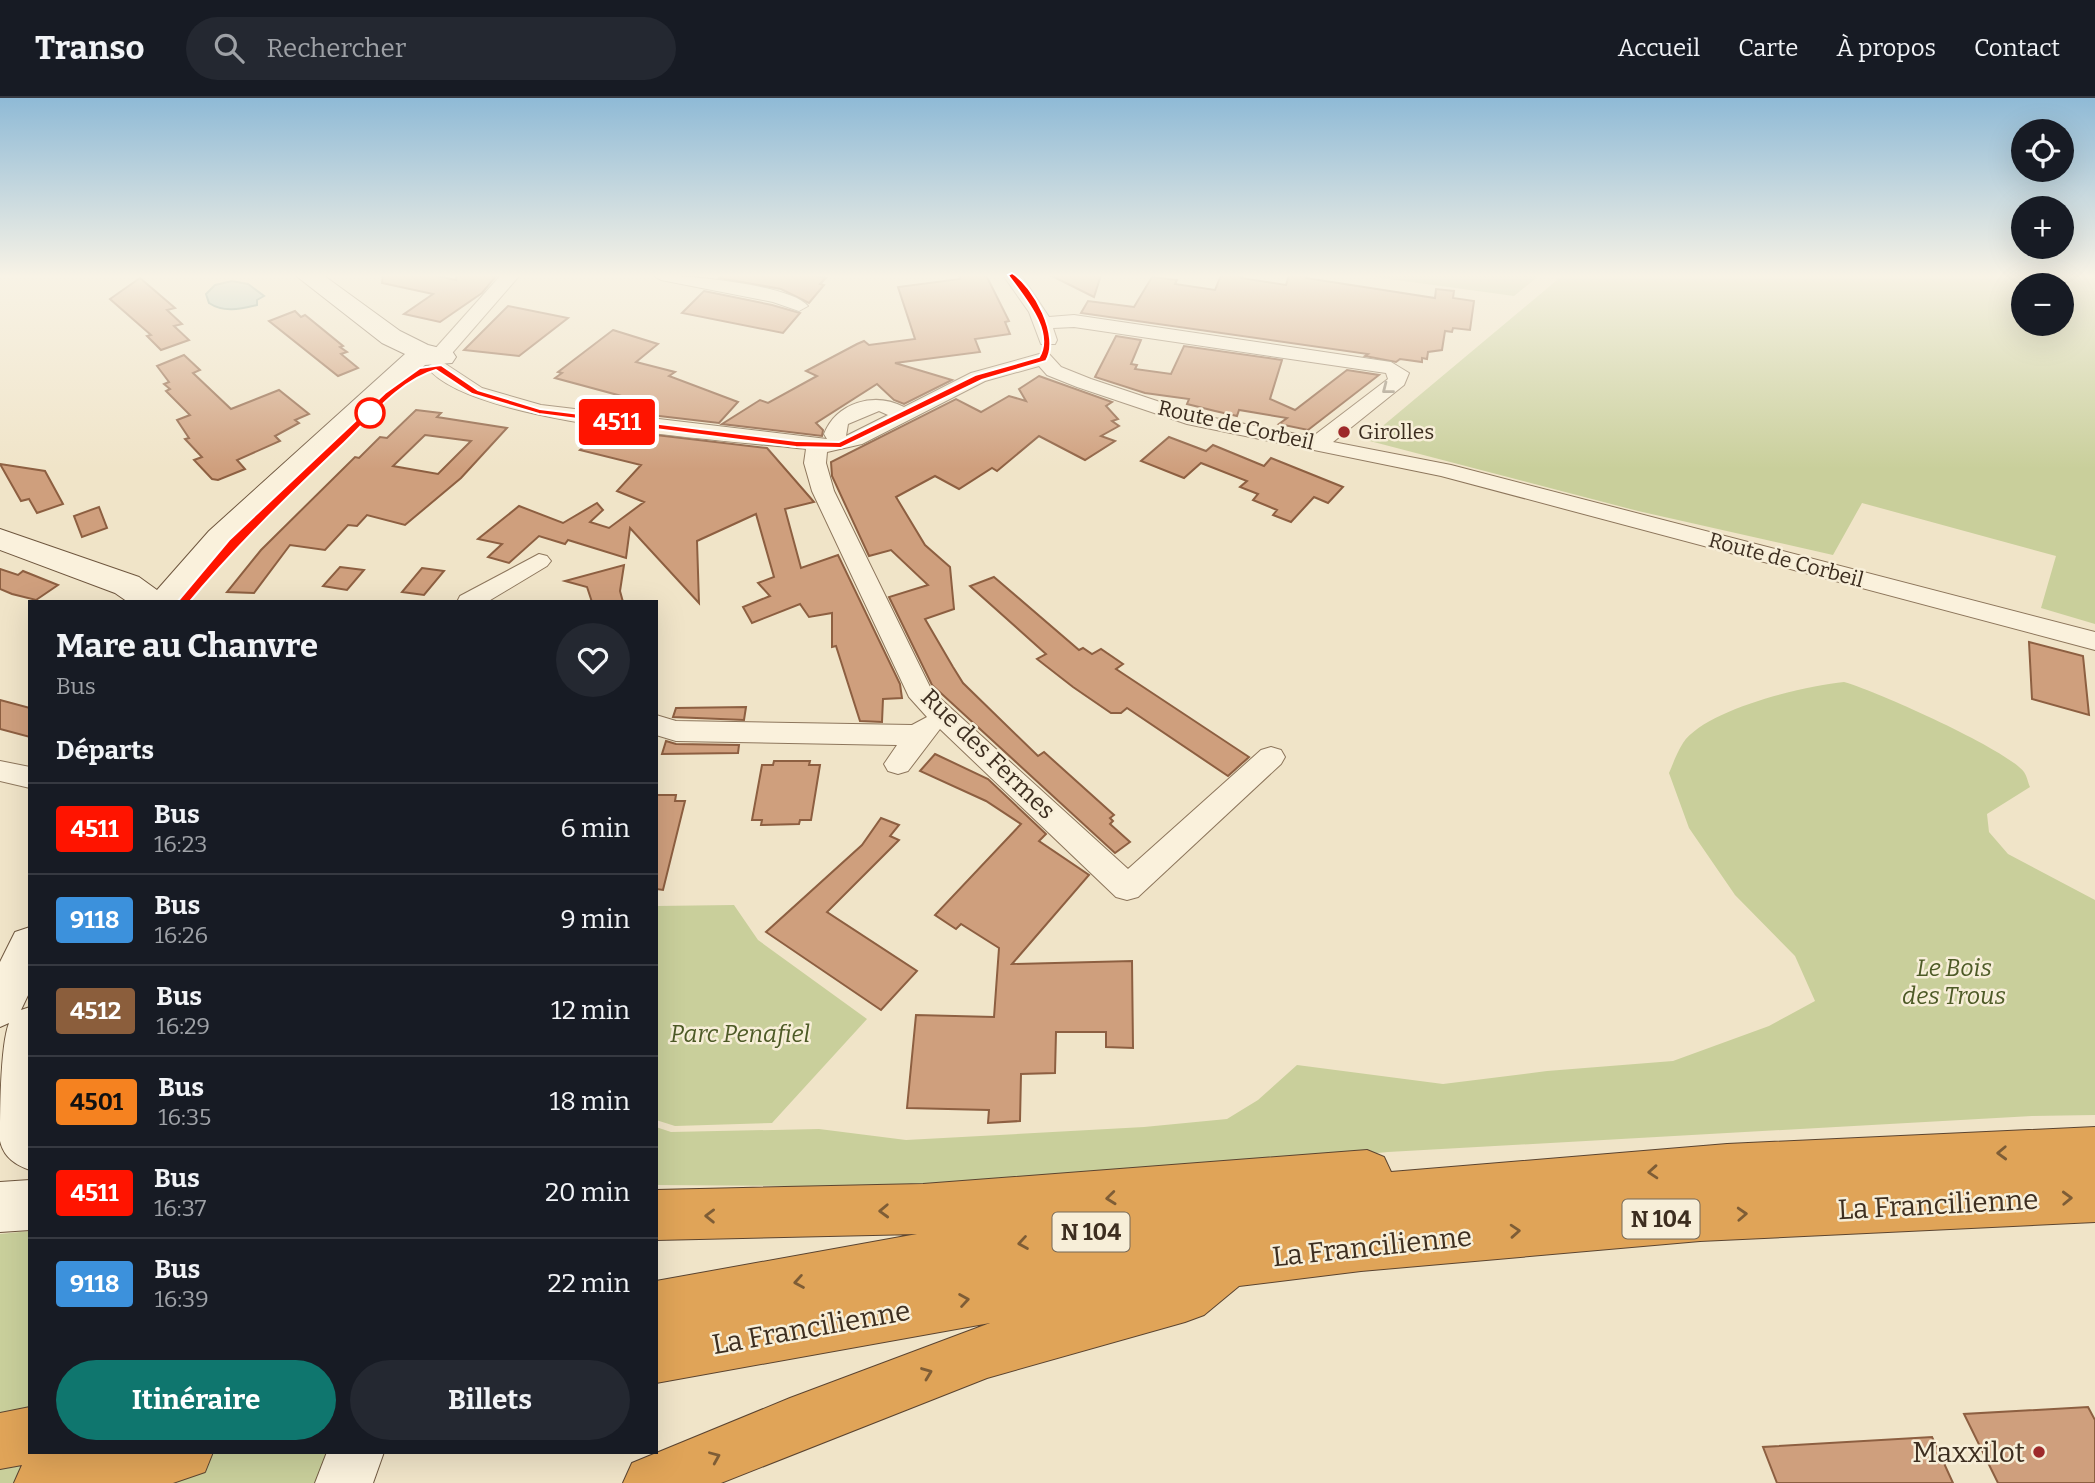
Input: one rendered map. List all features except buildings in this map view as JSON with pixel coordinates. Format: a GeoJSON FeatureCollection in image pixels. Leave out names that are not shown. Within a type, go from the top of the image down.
{"type":"FeatureCollection","features":[{"type":"Feature","properties":{"kind":"highway","name":"La Francilienne"},"geometry":{"type":"LineString","coordinates":[[658,1307],[988,1248],[1115,1229],[1528,1181],[1952,1154],[2095,1150]]}},
{"type":"Feature","properties":{"kind":"highway"},"geometry":{"type":"LineString","coordinates":[[658,1215],[764,1216],[981,1207],[1447,1166],[1528,1181]]}},
{"type":"Feature","properties":{"kind":"highway","name":"La Francilienne"},"geometry":{"type":"LineString","coordinates":[[658,1356],[975,1298],[1228,1262],[1462,1235],[1978,1200],[2095,1197]]}},
{"type":"Feature","properties":{"kind":"highway"},"geometry":{"type":"LineString","coordinates":[[652,1483],[790,1426],[987,1351],[1185,1296],[1228,1262]]}},
{"type":"Feature","properties":{"kind":"highway"},"geometry":{"type":"LineString","coordinates":[[0,1441],[28,1435]]}},
{"type":"Feature","properties":{"kind":"highway"},"geometry":{"type":"LineString","coordinates":[[43,1483],[176,1454]]}},
{"type":"Feature","properties":{"kind":"main road"},"geometry":{"type":"LineString","coordinates":[[393,340],[404,352],[427,362]]}},
{"type":"Feature","properties":{"kind":"main road"},"geometry":{"type":"LineString","coordinates":[[0,539],[139,593],[183,589],[220,538],[298,465],[394,377],[427,362]]}},
{"type":"Feature","properties":{"kind":"main road"},"geometry":{"type":"LineString","coordinates":[[0,1007],[16,961]]}},
{"type":"Feature","properties":{"kind":"main road"},"geometry":{"type":"LineString","coordinates":[[28,1033],[15,1074],[12,1101],[14,1121],[28,1144]]}},
{"type":"Feature","properties":{"kind":"main road"},"geometry":{"type":"LineString","coordinates":[[0,1207],[28,1205]]}},
{"type":"Feature","properties":{"kind":"main road"},"geometry":{"type":"LineString","coordinates":[[344,1483],[355,1454]]}},
{"type":"Feature","properties":{"kind":"street"},"geometry":{"type":"LineString","coordinates":[[449,340],[427,362],[482,395],[539,411],[829,446]]}},
{"type":"Feature","properties":{"kind":"street"},"geometry":{"type":"LineString","coordinates":[[1043,359],[1048,340]]}},
{"type":"Feature","properties":{"kind":"street"},"geometry":{"type":"LineString","coordinates":[[1200,340],[1391,368],[1399,373],[1397,381],[1317,444]]}},
{"type":"Feature","properties":{"kind":"street","name":"Rue des Fermes"},"geometry":{"type":"LineString","coordinates":[[1043,359],[978,377],[903,416],[889,405],[880,403],[864,408],[839,421],[829,446],[815,463],[820,483],[866,585],[922,697],[1127,888],[1271,757]]}},
{"type":"Feature","properties":{"kind":"street","name":"Route de Corbeil"},"geometry":{"type":"LineString","coordinates":[[1043,359],[1054,371],[1175,414],[1443,470],[2095,641]]}},
{"type":"Feature","properties":{"kind":"street"},"geometry":{"type":"LineString","coordinates":[[472,600],[539,561]]}},
{"type":"Feature","properties":{"kind":"street"},"geometry":{"type":"LineString","coordinates":[[898,764],[918,735],[943,716]]}},
{"type":"Feature","properties":{"kind":"street"},"geometry":{"type":"LineString","coordinates":[[658,726],[676,731],[918,735]]}},
{"type":"Feature","properties":{"kind":"street"},"geometry":{"type":"LineString","coordinates":[[0,771],[28,778]]}},
{"type":"Feature","properties":{"kind":"green space"},"geometry":{"type":"Polygon","coordinates":[[[1486,340],[2095,340],[2095,624],[2041,608],[2056,556],[1862,503],[1833,555],[1638,511],[1366,440],[1486,340]]]}},
{"type":"Feature","properties":{"kind":"green space","name":"Le Bois des Trous"},"geometry":{"type":"Polygon","coordinates":[[[1844,682],[1860,687],[1968,736],[2013,762],[2025,774],[2030,787],[1987,814],[1989,832],[2008,854],[2095,900],[2095,1115],[2032,1116],[1388,1152],[1182,1171],[911,1187],[658,1185],[658,1128],[671,1132],[819,1129],[906,1140],[1144,1127],[1227,1119],[1258,1100],[1297,1065],[1443,1084],[1547,1071],[1673,1061],[1769,1026],[1815,1001],[1795,956],[1735,895],[1689,828],[1669,773],[1683,743],[1712,720],[1757,701],[1805,688],[1844,682]]]}},
{"type":"Feature","properties":{"kind":"green space","name":"Parc Penafiel"},"geometry":{"type":"Polygon","coordinates":[[[734,905],[758,940],[867,1019],[772,1123],[675,1126],[658,1121],[658,906],[734,905]]]}},
{"type":"Feature","properties":{"kind":"green space"},"geometry":{"type":"Polygon","coordinates":[[[28,1231],[28,1454],[332,1454],[321,1483],[0,1483],[0,1234],[28,1231]]]}},
{"type":"Feature","properties":{"kind":"bus line","name":"4511"},"geometry":{"type":"LineString","coordinates":[[185,600],[208,569],[233,543],[397,387],[423,370],[437,367],[475,392],[539,411],[817,447],[841,445],[855,440],[978,377],[1043,359],[1048,350],[1048,340]]}},
{"type":"Feature","properties":{"kind":"place","name":"Girolles"},"geometry":{"type":"Point","coordinates":[1344,432]}},
{"type":"Feature","properties":{"kind":"place","name":"Maxxilot"},"geometry":{"type":"Point","coordinates":[2039,1452]}}]}
